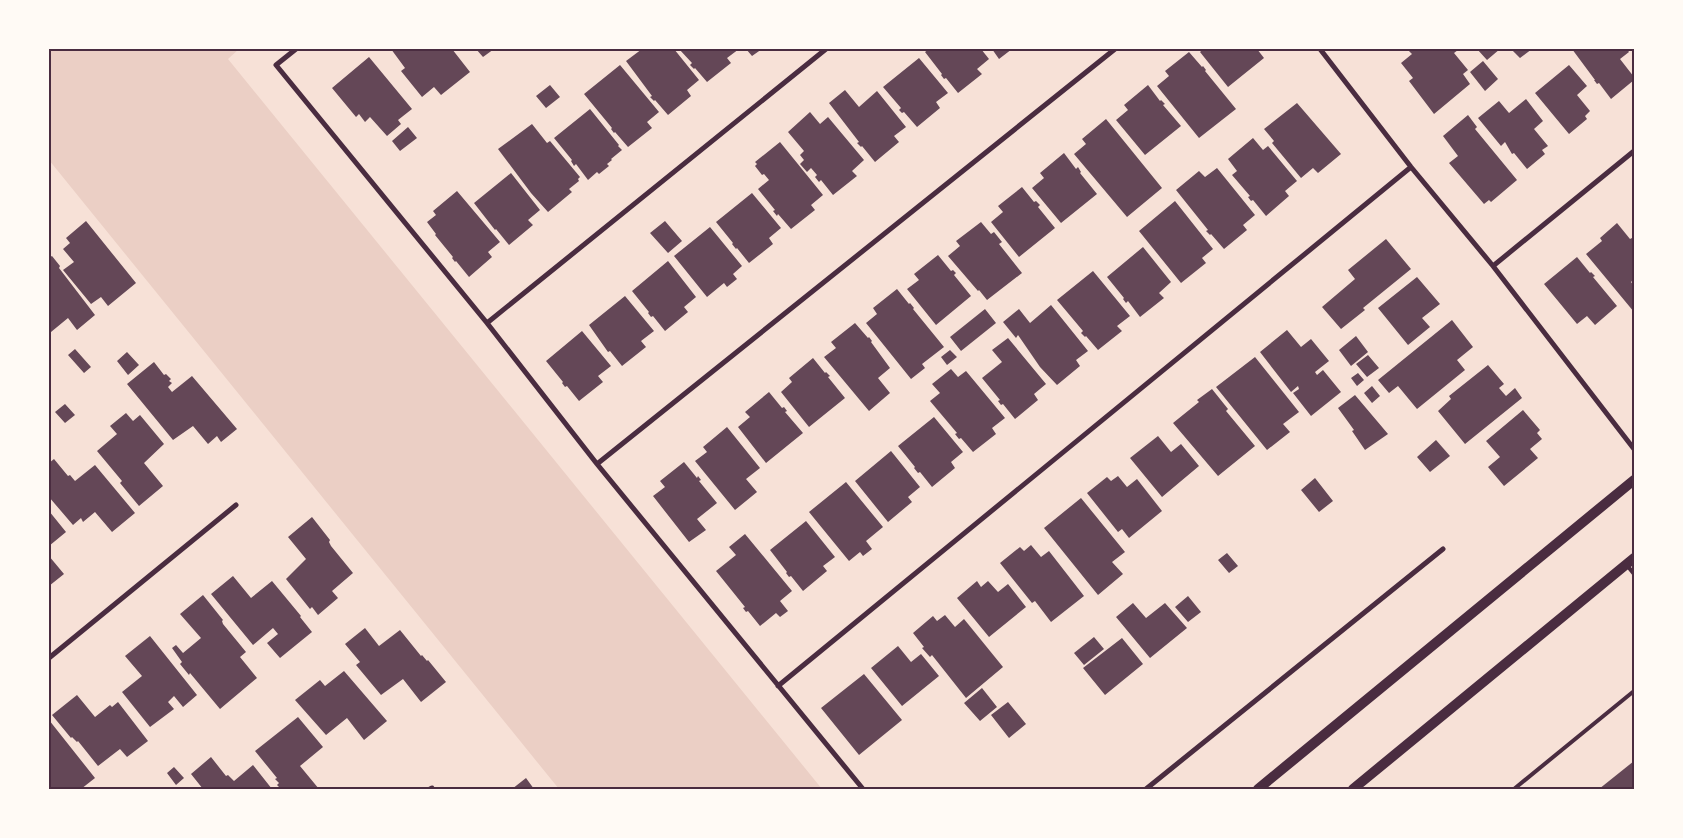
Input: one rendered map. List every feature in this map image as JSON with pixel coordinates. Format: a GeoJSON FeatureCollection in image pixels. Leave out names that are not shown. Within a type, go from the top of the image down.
{"type":"FeatureCollection","features":[{"type":"Feature","properties":{"kind":"main road"},"geometry":{"type":"LineString","coordinates":[[1258,789],[1634,480]]}},
{"type":"Feature","properties":{"kind":"main road"},"geometry":{"type":"LineString","coordinates":[[1353,789],[1630,561]]}},
{"type":"Feature","properties":{"kind":"street"},"geometry":{"type":"LineString","coordinates":[[296,49],[276,65],[487,323],[597,464],[863,789]]}},
{"type":"Feature","properties":{"kind":"street"},"geometry":{"type":"LineString","coordinates":[[487,323],[826,49]]}},
{"type":"Feature","properties":{"kind":"street"},"geometry":{"type":"LineString","coordinates":[[597,464],[1114,49]]}},
{"type":"Feature","properties":{"kind":"street"},"geometry":{"type":"LineString","coordinates":[[1322,50],[1411,168],[1494,266],[1634,449]]}},
{"type":"Feature","properties":{"kind":"street"},"geometry":{"type":"LineString","coordinates":[[1494,266],[1634,151]]}},
{"type":"Feature","properties":{"kind":"street"},"geometry":{"type":"LineString","coordinates":[[778,686],[1411,168]]}},
{"type":"Feature","properties":{"kind":"street"},"geometry":{"type":"LineString","coordinates":[[49,658],[236,505]]}},
{"type":"Feature","properties":{"kind":"street"},"geometry":{"type":"LineString","coordinates":[[1146,789],[1443,549]]}},
{"type":"Feature","properties":{"kind":"lane"},"geometry":{"type":"LineString","coordinates":[[1630,561],[1634,574]]}},
{"type":"Feature","properties":{"kind":"lane"},"geometry":{"type":"LineString","coordinates":[[1514,789],[1634,691]]}},
{"type":"Feature","properties":{"kind":"shaded area"},"geometry":{"type":"Polygon","coordinates":[[[49,49],[239,49],[228,59],[822,789],[559,789],[49,160],[49,49]]]}},
{"type":"Feature","properties":{"kind":"building"},"geometry":{"type":"Polygon","coordinates":[[[391,49],[452,49],[470,72],[441,95],[434,87],[422,97],[401,71],[405,68],[391,49]]]}},
{"type":"Feature","properties":{"kind":"building"},"geometry":{"type":"Polygon","coordinates":[[[476,49],[494,49],[483,57],[476,49]]]}},
{"type":"Feature","properties":{"kind":"building"},"geometry":{"type":"Polygon","coordinates":[[[642,49],[674,49],[699,80],[687,90],[691,96],[668,115],[650,97],[652,96],[626,61],[642,49]]]}},
{"type":"Feature","properties":{"kind":"building"},"geometry":{"type":"Polygon","coordinates":[[[679,49],[739,49],[727,58],[731,63],[707,82],[690,65],[692,63],[679,49]]]}},
{"type":"Feature","properties":{"kind":"building"},"geometry":{"type":"Polygon","coordinates":[[[746,49],[762,49],[752,56],[746,49]]]}},
{"type":"Feature","properties":{"kind":"building"},"geometry":{"type":"Polygon","coordinates":[[[929,49],[981,49],[989,59],[977,69],[982,74],[958,93],[946,78],[944,79],[925,52],[929,49]]]}},
{"type":"Feature","properties":{"kind":"building"},"geometry":{"type":"Polygon","coordinates":[[[992,49],[1012,49],[999,59],[992,49]]]}},
{"type":"Feature","properties":{"kind":"building"},"geometry":{"type":"Polygon","coordinates":[[[1203,49],[1257,49],[1264,58],[1228,87],[1200,52],[1203,49]]]}},
{"type":"Feature","properties":{"kind":"building"},"geometry":{"type":"Polygon","coordinates":[[[1407,49],[1457,49],[1454,53],[1468,70],[1463,74],[1470,84],[1434,114],[1409,81],[1413,78],[1401,63],[1412,54],[1407,49]]]}},
{"type":"Feature","properties":{"kind":"building"},"geometry":{"type":"Polygon","coordinates":[[[1477,49],[1500,49],[1487,60],[1477,49]]]}},
{"type":"Feature","properties":{"kind":"building"},"geometry":{"type":"Polygon","coordinates":[[[1511,49],[1532,49],[1520,58],[1511,49]]]}},
{"type":"Feature","properties":{"kind":"building"},"geometry":{"type":"Polygon","coordinates":[[[1572,49],[1627,49],[1629,52],[1620,59],[1634,77],[1634,80],[1611,99],[1599,83],[1597,84],[1572,49]]]}},
{"type":"Feature","properties":{"kind":"building"},"geometry":{"type":"Polygon","coordinates":[[[1189,52],[1203,66],[1236,109],[1199,138],[1157,86],[1169,76],[1165,71],[1189,52]]]}},
{"type":"Feature","properties":{"kind":"building"},"geometry":{"type":"Polygon","coordinates":[[[369,57],[412,109],[398,120],[401,124],[387,136],[370,117],[365,122],[359,114],[356,117],[332,88],[369,57]]]}},
{"type":"Feature","properties":{"kind":"building"},"geometry":{"type":"Polygon","coordinates":[[[919,58],[948,93],[936,102],[940,108],[917,127],[904,112],[902,113],[899,110],[901,108],[883,87],[919,58]]]}},
{"type":"Feature","properties":{"kind":"building"},"geometry":{"type":"Polygon","coordinates":[[[1483,61],[1498,79],[1485,91],[1470,72],[1483,61]]]}},
{"type":"Feature","properties":{"kind":"building"},"geometry":{"type":"Polygon","coordinates":[[[620,65],[659,112],[647,122],[652,128],[628,147],[614,133],[584,94],[620,65]]]}},
{"type":"Feature","properties":{"kind":"building"},"geometry":{"type":"Polygon","coordinates":[[[1569,65],[1587,86],[1577,95],[1590,111],[1585,116],[1587,119],[1569,134],[1535,93],[1569,65]]]}},
{"type":"Feature","properties":{"kind":"building"},"geometry":{"type":"Polygon","coordinates":[[[550,85],[560,97],[546,108],[536,96],[550,85]]]}},
{"type":"Feature","properties":{"kind":"building"},"geometry":{"type":"Polygon","coordinates":[[[1148,85],[1181,126],[1145,155],[1116,120],[1128,110],[1124,105],[1148,85]]]}},
{"type":"Feature","properties":{"kind":"building"},"geometry":{"type":"Polygon","coordinates":[[[845,90],[859,107],[877,91],[906,127],[894,136],[899,142],[875,162],[862,146],[857,143],[859,142],[829,103],[845,90]]]}},
{"type":"Feature","properties":{"kind":"building"},"geometry":{"type":"Polygon","coordinates":[[[1526,99],[1543,121],[1534,129],[1548,146],[1542,150],[1545,154],[1527,169],[1514,153],[1512,154],[1505,142],[1501,146],[1478,118],[1499,101],[1509,113],[1526,99]]]}},
{"type":"Feature","properties":{"kind":"building"},"geometry":{"type":"Polygon","coordinates":[[[1297,103],[1341,154],[1318,173],[1313,168],[1301,178],[1272,143],[1274,141],[1264,129],[1297,103]]]}},
{"type":"Feature","properties":{"kind":"building"},"geometry":{"type":"Polygon","coordinates":[[[590,109],[622,150],[611,159],[607,164],[609,166],[599,174],[597,172],[588,180],[576,164],[574,166],[572,160],[554,138],[590,109]]]}},
{"type":"Feature","properties":{"kind":"building"},"geometry":{"type":"Polygon","coordinates":[[[810,112],[820,124],[828,117],[864,160],[852,171],[857,176],[833,195],[821,180],[819,182],[815,177],[817,175],[811,168],[807,172],[800,164],[804,160],[800,155],[804,151],[788,132],[810,112]]]}},
{"type":"Feature","properties":{"kind":"building"},"geometry":{"type":"Polygon","coordinates":[[[1468,115],[1477,127],[1475,129],[1517,180],[1491,202],[1489,200],[1484,204],[1449,163],[1458,156],[1443,136],[1468,115]]]}},
{"type":"Feature","properties":{"kind":"building"},"geometry":{"type":"Polygon","coordinates":[[[1106,119],[1162,188],[1127,217],[1074,154],[1086,144],[1082,139],[1106,119]]]}},
{"type":"Feature","properties":{"kind":"building"},"geometry":{"type":"Polygon","coordinates":[[[532,124],[547,143],[550,141],[580,177],[579,181],[569,189],[572,192],[548,212],[531,193],[498,149],[532,124]]]}},
{"type":"Feature","properties":{"kind":"building"},"geometry":{"type":"Polygon","coordinates":[[[408,127],[417,138],[400,151],[392,141],[408,127]]]}},
{"type":"Feature","properties":{"kind":"building"},"geometry":{"type":"Polygon","coordinates":[[[1253,138],[1263,150],[1268,146],[1297,181],[1285,191],[1289,196],[1266,216],[1253,200],[1251,201],[1248,197],[1250,196],[1232,175],[1237,171],[1228,159],[1253,138]]]}},
{"type":"Feature","properties":{"kind":"building"},"geometry":{"type":"Polygon","coordinates":[[[780,142],[823,195],[811,205],[815,210],[791,229],[778,214],[777,216],[773,211],[775,210],[758,189],[769,180],[755,166],[757,164],[755,162],[780,142]]]}},
{"type":"Feature","properties":{"kind":"building"},"geometry":{"type":"Polygon","coordinates":[[[1064,153],[1076,169],[1078,167],[1080,173],[1097,194],[1061,223],[1032,188],[1044,178],[1040,173],[1064,153]]]}},
{"type":"Feature","properties":{"kind":"building"},"geometry":{"type":"Polygon","coordinates":[[[1217,168],[1255,215],[1243,225],[1247,230],[1224,249],[1206,231],[1208,230],[1176,190],[1199,171],[1205,177],[1217,168]]]}},
{"type":"Feature","properties":{"kind":"building"},"geometry":{"type":"Polygon","coordinates":[[[511,173],[540,210],[528,220],[533,225],[509,245],[474,203],[511,173]]]}},
{"type":"Feature","properties":{"kind":"building"},"geometry":{"type":"Polygon","coordinates":[[[1022,187],[1034,202],[1036,201],[1040,205],[1038,207],[1055,228],[1019,257],[991,222],[1003,212],[998,206],[1022,187]]]}},
{"type":"Feature","properties":{"kind":"building"},"geometry":{"type":"Polygon","coordinates":[[[457,191],[500,242],[488,252],[492,257],[469,277],[455,262],[427,222],[436,215],[433,211],[457,191]]]}},
{"type":"Feature","properties":{"kind":"building"},"geometry":{"type":"Polygon","coordinates":[[[752,193],[781,228],[769,238],[773,244],[749,263],[716,222],[752,193]]]}},
{"type":"Feature","properties":{"kind":"building"},"geometry":{"type":"Polygon","coordinates":[[[1175,201],[1213,249],[1202,258],[1206,263],[1181,283],[1139,231],[1175,201]]]}},
{"type":"Feature","properties":{"kind":"building"},"geometry":{"type":"Polygon","coordinates":[[[86,221],[136,283],[108,306],[101,297],[91,304],[63,270],[74,262],[63,249],[70,243],[66,238],[86,221]]]}},
{"type":"Feature","properties":{"kind":"building"},"geometry":{"type":"Polygon","coordinates":[[[665,221],[682,241],[668,253],[650,233],[665,221]]]}},
{"type":"Feature","properties":{"kind":"building"},"geometry":{"type":"Polygon","coordinates":[[[981,222],[991,234],[994,232],[1002,242],[999,244],[1022,273],[987,300],[948,256],[960,246],[956,241],[981,222]]]}},
{"type":"Feature","properties":{"kind":"building"},"geometry":{"type":"Polygon","coordinates":[[[1617,223],[1630,239],[1632,238],[1634,241],[1634,279],[1631,282],[1634,286],[1634,312],[1586,254],[1602,241],[1600,238],[1617,223]]]}},
{"type":"Feature","properties":{"kind":"building"},"geometry":{"type":"Polygon","coordinates":[[[710,227],[742,266],[733,274],[737,279],[727,287],[724,283],[707,297],[674,256],[710,227]]]}},
{"type":"Feature","properties":{"kind":"building"},"geometry":{"type":"Polygon","coordinates":[[[1386,239],[1411,269],[1363,308],[1365,310],[1341,329],[1322,307],[1355,279],[1348,270],[1386,239]]]}},
{"type":"Feature","properties":{"kind":"building"},"geometry":{"type":"Polygon","coordinates":[[[1143,247],[1171,282],[1159,293],[1164,298],[1140,317],[1128,301],[1126,303],[1107,277],[1143,247]]]}},
{"type":"Feature","properties":{"kind":"building"},"geometry":{"type":"Polygon","coordinates":[[[938,255],[951,271],[953,270],[956,273],[954,275],[971,296],[936,325],[907,289],[919,280],[914,274],[938,255]]]}},
{"type":"Feature","properties":{"kind":"building"},"geometry":{"type":"Polygon","coordinates":[[[49,256],[52,256],[60,266],[59,268],[95,315],[77,330],[68,318],[51,332],[49,329],[49,256]]]}},
{"type":"Feature","properties":{"kind":"building"},"geometry":{"type":"Polygon","coordinates":[[[1577,257],[1590,273],[1595,276],[1593,277],[1617,306],[1595,325],[1587,316],[1577,324],[1544,284],[1577,257]]]}},
{"type":"Feature","properties":{"kind":"building"},"geometry":{"type":"Polygon","coordinates":[[[668,261],[696,297],[684,307],[688,312],[665,331],[653,316],[651,317],[632,291],[668,261]]]}},
{"type":"Feature","properties":{"kind":"building"},"geometry":{"type":"Polygon","coordinates":[[[1093,271],[1130,316],[1117,326],[1122,331],[1098,350],[1081,333],[1083,331],[1057,300],[1093,271]]]}},
{"type":"Feature","properties":{"kind":"building"},"geometry":{"type":"Polygon","coordinates":[[[1417,277],[1440,304],[1422,318],[1430,327],[1408,345],[1378,308],[1417,277]]]}},
{"type":"Feature","properties":{"kind":"building"},"geometry":{"type":"Polygon","coordinates":[[[897,289],[944,347],[922,364],[925,368],[911,379],[866,323],[877,314],[873,308],[897,289]]]}},
{"type":"Feature","properties":{"kind":"building"},"geometry":{"type":"Polygon","coordinates":[[[625,296],[654,331],[641,341],[646,347],[622,366],[610,351],[608,352],[589,325],[625,296]]]}},
{"type":"Feature","properties":{"kind":"building"},"geometry":{"type":"Polygon","coordinates":[[[1051,305],[1088,351],[1076,360],[1080,366],[1057,385],[1040,367],[1018,335],[1016,338],[1003,322],[1019,309],[1030,323],[1051,305]]]}},
{"type":"Feature","properties":{"kind":"building"},"geometry":{"type":"Polygon","coordinates":[[[985,309],[996,323],[961,351],[950,337],[985,309]]]}},
{"type":"Feature","properties":{"kind":"building"},"geometry":{"type":"Polygon","coordinates":[[[1452,320],[1473,347],[1457,360],[1465,370],[1417,409],[1398,386],[1389,393],[1378,380],[1452,320]]]}},
{"type":"Feature","properties":{"kind":"building"},"geometry":{"type":"Polygon","coordinates":[[[855,323],[869,337],[890,368],[878,378],[890,393],[869,411],[824,357],[836,348],[831,342],[855,323]]]}},
{"type":"Feature","properties":{"kind":"building"},"geometry":{"type":"Polygon","coordinates":[[[1287,330],[1301,347],[1311,339],[1329,361],[1315,372],[1317,375],[1323,370],[1341,392],[1311,416],[1293,393],[1299,389],[1298,386],[1291,392],[1260,352],[1287,330]]]}},
{"type":"Feature","properties":{"kind":"building"},"geometry":{"type":"Polygon","coordinates":[[[582,331],[611,366],[598,376],[603,382],[579,401],[567,386],[565,387],[546,361],[582,331]]]}},
{"type":"Feature","properties":{"kind":"building"},"geometry":{"type":"Polygon","coordinates":[[[1356,336],[1368,352],[1351,366],[1339,350],[1356,336]]]}},
{"type":"Feature","properties":{"kind":"building"},"geometry":{"type":"Polygon","coordinates":[[[1008,338],[1046,384],[1034,394],[1038,400],[1015,419],[1003,404],[1001,405],[998,401],[1000,400],[982,378],[1002,362],[992,350],[1008,338]]]}},
{"type":"Feature","properties":{"kind":"building"},"geometry":{"type":"Polygon","coordinates":[[[75,349],[91,367],[84,373],[68,355],[75,349]]]}},
{"type":"Feature","properties":{"kind":"building"},"geometry":{"type":"Polygon","coordinates":[[[950,350],[957,357],[947,365],[941,357],[950,350]]]}},
{"type":"Feature","properties":{"kind":"building"},"geometry":{"type":"Polygon","coordinates":[[[127,352],[139,365],[128,375],[117,361],[127,352]]]}},
{"type":"Feature","properties":{"kind":"building"},"geometry":{"type":"Polygon","coordinates":[[[1368,355],[1379,368],[1367,377],[1356,364],[1368,355]]]}},
{"type":"Feature","properties":{"kind":"building"},"geometry":{"type":"Polygon","coordinates":[[[1255,357],[1299,412],[1283,424],[1290,432],[1267,450],[1216,387],[1255,357]]]}},
{"type":"Feature","properties":{"kind":"building"},"geometry":{"type":"Polygon","coordinates":[[[813,358],[825,373],[830,376],[828,377],[845,398],[809,427],[781,392],[792,382],[789,378],[813,358]]]}},
{"type":"Feature","properties":{"kind":"building"},"geometry":{"type":"Polygon","coordinates":[[[154,362],[164,375],[166,374],[171,379],[169,381],[172,383],[168,387],[172,392],[192,376],[237,429],[221,442],[217,436],[208,444],[193,426],[173,440],[127,384],[154,362]]]}},
{"type":"Feature","properties":{"kind":"building"},"geometry":{"type":"Polygon","coordinates":[[[1488,365],[1504,384],[1499,388],[1506,396],[1515,388],[1522,398],[1465,444],[1438,411],[1451,399],[1449,396],[1488,365]]]}},
{"type":"Feature","properties":{"kind":"building"},"geometry":{"type":"Polygon","coordinates":[[[951,369],[958,377],[966,371],[1005,418],[992,428],[996,434],[973,452],[961,438],[959,439],[955,434],[957,433],[930,401],[940,393],[932,384],[951,369]]]}},
{"type":"Feature","properties":{"kind":"building"},"geometry":{"type":"Polygon","coordinates":[[[1358,373],[1364,380],[1357,386],[1351,378],[1358,373]]]}},
{"type":"Feature","properties":{"kind":"building"},"geometry":{"type":"Polygon","coordinates":[[[1372,386],[1380,396],[1372,403],[1364,393],[1372,386]]]}},
{"type":"Feature","properties":{"kind":"building"},"geometry":{"type":"Polygon","coordinates":[[[1212,389],[1228,409],[1226,411],[1255,446],[1218,476],[1173,423],[1199,402],[1197,400],[1212,389]]]}},
{"type":"Feature","properties":{"kind":"building"},"geometry":{"type":"Polygon","coordinates":[[[769,392],[782,408],[784,407],[787,411],[785,412],[803,433],[766,463],[738,427],[750,417],[745,412],[769,392]]]}},
{"type":"Feature","properties":{"kind":"building"},"geometry":{"type":"Polygon","coordinates":[[[1355,395],[1388,434],[1365,450],[1352,431],[1354,430],[1338,408],[1355,395]]]}},
{"type":"Feature","properties":{"kind":"building"},"geometry":{"type":"Polygon","coordinates":[[[65,404],[75,415],[65,423],[55,412],[65,404]]]}},
{"type":"Feature","properties":{"kind":"building"},"geometry":{"type":"Polygon","coordinates":[[[1523,410],[1540,430],[1537,433],[1542,439],[1530,449],[1538,458],[1504,486],[1488,467],[1500,457],[1486,441],[1523,410]]]}},
{"type":"Feature","properties":{"kind":"building"},"geometry":{"type":"Polygon","coordinates":[[[126,413],[133,421],[140,415],[164,444],[144,463],[163,486],[139,506],[120,483],[122,481],[97,451],[117,434],[110,426],[126,413]]]}},
{"type":"Feature","properties":{"kind":"building"},"geometry":{"type":"Polygon","coordinates":[[[934,417],[963,452],[951,462],[955,468],[932,487],[920,472],[918,473],[898,446],[934,417]]]}},
{"type":"Feature","properties":{"kind":"building"},"geometry":{"type":"Polygon","coordinates":[[[727,427],[760,468],[746,479],[757,492],[735,510],[695,461],[707,452],[703,447],[727,427]]]}},
{"type":"Feature","properties":{"kind":"building"},"geometry":{"type":"Polygon","coordinates":[[[1158,436],[1171,452],[1181,444],[1199,466],[1162,497],[1130,458],[1158,436]]]}},
{"type":"Feature","properties":{"kind":"building"},"geometry":{"type":"Polygon","coordinates":[[[1436,440],[1450,456],[1430,472],[1417,457],[1436,440]]]}},
{"type":"Feature","properties":{"kind":"building"},"geometry":{"type":"Polygon","coordinates":[[[891,451],[920,487],[908,497],[912,502],[888,522],[855,481],[891,451]]]}},
{"type":"Feature","properties":{"kind":"building"},"geometry":{"type":"Polygon","coordinates":[[[54,459],[68,476],[70,475],[75,481],[95,465],[135,513],[112,532],[95,512],[83,522],[81,518],[73,525],[49,497],[49,463],[54,459]]]}},
{"type":"Feature","properties":{"kind":"building"},"geometry":{"type":"Polygon","coordinates":[[[684,462],[697,478],[698,476],[701,480],[699,481],[717,503],[697,519],[706,530],[689,542],[653,496],[665,487],[660,481],[684,462]]]}},
{"type":"Feature","properties":{"kind":"building"},"geometry":{"type":"Polygon","coordinates":[[[1118,476],[1127,487],[1137,479],[1162,511],[1129,538],[1122,529],[1118,532],[1087,493],[1107,477],[1111,481],[1118,476]]]}},
{"type":"Feature","properties":{"kind":"building"},"geometry":{"type":"Polygon","coordinates":[[[1315,478],[1333,501],[1319,512],[1301,490],[1315,478]]]}},
{"type":"Feature","properties":{"kind":"building"},"geometry":{"type":"Polygon","coordinates":[[[846,482],[883,527],[866,541],[872,549],[863,556],[860,552],[849,561],[809,512],[846,482]]]}},
{"type":"Feature","properties":{"kind":"building"},"geometry":{"type":"Polygon","coordinates":[[[1081,498],[1125,552],[1112,562],[1123,574],[1098,595],[1044,528],[1081,498]]]}},
{"type":"Feature","properties":{"kind":"building"},"geometry":{"type":"Polygon","coordinates":[[[49,511],[66,532],[49,546],[49,511]]]}},
{"type":"Feature","properties":{"kind":"building"},"geometry":{"type":"Polygon","coordinates":[[[312,517],[330,540],[331,546],[353,573],[332,591],[338,598],[318,615],[312,607],[310,609],[286,579],[306,559],[288,537],[312,517]]]}},
{"type":"Feature","properties":{"kind":"building"},"geometry":{"type":"Polygon","coordinates":[[[806,521],[835,557],[823,566],[827,571],[803,591],[791,576],[789,577],[770,550],[806,521]]]}},
{"type":"Feature","properties":{"kind":"building"},"geometry":{"type":"Polygon","coordinates":[[[745,534],[792,591],[780,601],[788,611],[780,617],[776,613],[760,626],[748,611],[746,612],[743,608],[745,607],[716,571],[736,555],[729,547],[745,534]]]}},
{"type":"Feature","properties":{"kind":"building"},"geometry":{"type":"Polygon","coordinates":[[[1031,545],[1041,557],[1049,551],[1084,596],[1051,622],[1035,601],[1032,603],[1000,563],[1020,547],[1024,551],[1031,545]]]}},
{"type":"Feature","properties":{"kind":"building"},"geometry":{"type":"Polygon","coordinates":[[[1227,553],[1238,566],[1229,573],[1218,560],[1227,553]]]}},
{"type":"Feature","properties":{"kind":"building"},"geometry":{"type":"Polygon","coordinates":[[[49,556],[64,574],[49,586],[49,556]]]}},
{"type":"Feature","properties":{"kind":"building"},"geometry":{"type":"Polygon","coordinates":[[[233,576],[251,598],[272,581],[312,632],[280,658],[267,643],[278,634],[273,628],[253,645],[211,594],[233,576]]]}},
{"type":"Feature","properties":{"kind":"building"},"geometry":{"type":"Polygon","coordinates":[[[977,581],[981,587],[988,581],[998,592],[1008,584],[1026,607],[989,637],[957,598],[977,581]]]}},
{"type":"Feature","properties":{"kind":"building"},"geometry":{"type":"Polygon","coordinates":[[[203,595],[246,652],[240,657],[257,678],[220,709],[180,664],[182,662],[172,648],[176,645],[183,653],[201,638],[180,614],[203,595]]]}},
{"type":"Feature","properties":{"kind":"building"},"geometry":{"type":"Polygon","coordinates":[[[1188,596],[1201,612],[1188,622],[1175,607],[1188,596]]]}},
{"type":"Feature","properties":{"kind":"building"},"geometry":{"type":"Polygon","coordinates":[[[1133,603],[1146,618],[1165,603],[1187,628],[1150,658],[1116,617],[1133,603]]]}},
{"type":"Feature","properties":{"kind":"building"},"geometry":{"type":"Polygon","coordinates":[[[945,615],[955,627],[964,619],[1003,667],[966,698],[932,655],[930,657],[922,648],[924,647],[913,633],[933,616],[937,621],[945,615]]]}},
{"type":"Feature","properties":{"kind":"building"},"geometry":{"type":"Polygon","coordinates":[[[365,628],[379,646],[400,630],[446,682],[421,702],[403,679],[381,695],[356,665],[360,662],[345,644],[365,628]]]}},
{"type":"Feature","properties":{"kind":"building"},"geometry":{"type":"Polygon","coordinates":[[[150,636],[197,695],[183,707],[174,696],[168,702],[174,709],[150,727],[122,692],[142,676],[125,656],[150,636]]]}},
{"type":"Feature","properties":{"kind":"building"},"geometry":{"type":"Polygon","coordinates":[[[1094,637],[1104,649],[1084,665],[1074,653],[1094,637]]]}},
{"type":"Feature","properties":{"kind":"building"},"geometry":{"type":"Polygon","coordinates":[[[1122,638],[1143,664],[1105,695],[1083,668],[1122,638]]]}},
{"type":"Feature","properties":{"kind":"building"},"geometry":{"type":"Polygon","coordinates":[[[898,646],[911,662],[921,654],[939,676],[902,706],[871,668],[898,646]]]}},
{"type":"Feature","properties":{"kind":"building"},"geometry":{"type":"Polygon","coordinates":[[[344,671],[387,721],[364,740],[347,718],[326,735],[295,700],[320,680],[325,686],[344,671]]]}},
{"type":"Feature","properties":{"kind":"building"},"geometry":{"type":"Polygon","coordinates":[[[864,674],[902,720],[859,755],[821,708],[864,674]]]}},
{"type":"Feature","properties":{"kind":"building"},"geometry":{"type":"Polygon","coordinates":[[[982,688],[997,707],[980,721],[964,703],[982,688]]]}},
{"type":"Feature","properties":{"kind":"building"},"geometry":{"type":"Polygon","coordinates":[[[77,695],[95,717],[110,705],[112,707],[118,702],[148,741],[127,757],[120,749],[98,766],[78,741],[71,738],[52,715],[77,695]]]}},
{"type":"Feature","properties":{"kind":"building"},"geometry":{"type":"Polygon","coordinates":[[[1008,702],[1026,724],[1009,738],[991,715],[1008,702]]]}},
{"type":"Feature","properties":{"kind":"building"},"geometry":{"type":"Polygon","coordinates":[[[298,717],[323,747],[300,766],[319,789],[281,789],[277,785],[279,783],[275,779],[277,778],[255,751],[298,717]]]}},
{"type":"Feature","properties":{"kind":"building"},"geometry":{"type":"Polygon","coordinates":[[[49,720],[95,778],[81,789],[49,789],[49,720]]]}},
{"type":"Feature","properties":{"kind":"building"},"geometry":{"type":"Polygon","coordinates":[[[211,757],[226,776],[228,775],[234,781],[253,765],[272,789],[203,789],[191,774],[211,757]]]}},
{"type":"Feature","properties":{"kind":"building"},"geometry":{"type":"Polygon","coordinates":[[[1634,761],[1634,789],[1599,789],[1634,761]]]}},
{"type":"Feature","properties":{"kind":"building"},"geometry":{"type":"Polygon","coordinates":[[[174,767],[184,778],[176,785],[167,773],[174,767]]]}},
{"type":"Feature","properties":{"kind":"building"},"geometry":{"type":"Polygon","coordinates":[[[526,778],[534,789],[512,789],[526,778]]]}}]}
